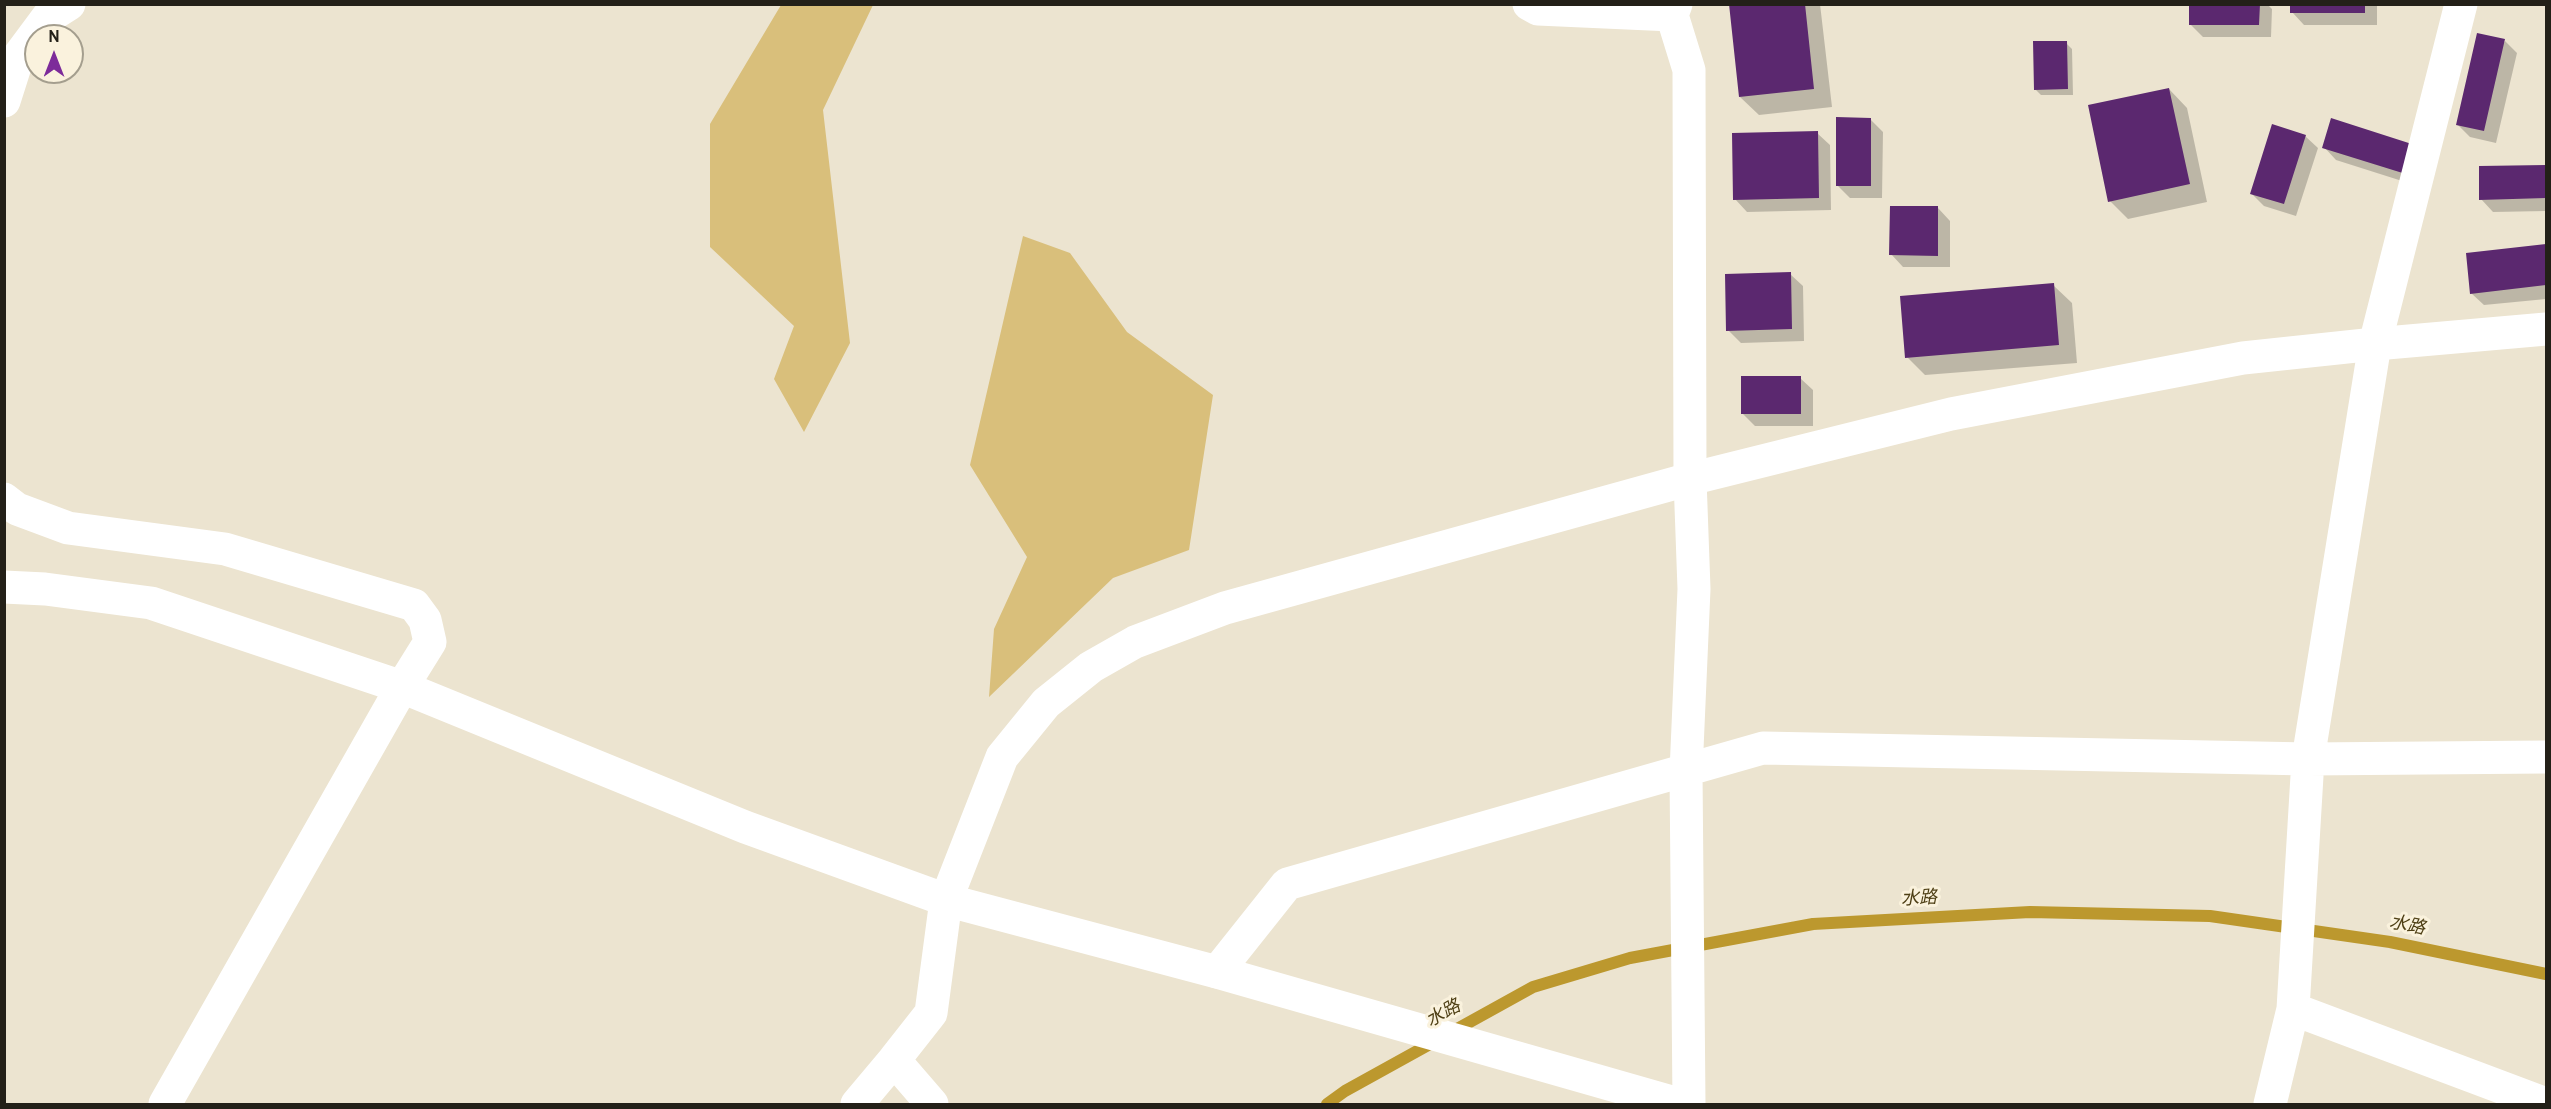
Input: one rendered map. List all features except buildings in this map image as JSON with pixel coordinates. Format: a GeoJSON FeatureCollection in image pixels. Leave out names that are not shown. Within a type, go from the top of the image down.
{"type":"FeatureCollection","features":[{"type":"Feature","properties":{"kind":"street"},"geometry":{"type":"LineString","coordinates":[[4,101],[18,57],[47,18],[69,4]]}},
{"type":"Feature","properties":{"kind":"street"},"geometry":{"type":"LineString","coordinates":[[1528,4],[1538,9],[1670,8],[1689,70],[1690,479],[1694,589],[1686,772],[1689,1104]]}},
{"type":"Feature","properties":{"kind":"street"},"geometry":{"type":"LineString","coordinates":[[2270,1104],[2293,1009],[2308,759],[2375,344],[2461,4]]}},
{"type":"Feature","properties":{"kind":"street"},"geometry":{"type":"LineString","coordinates":[[857,1104],[931,1013],[946,900],[1002,757],[1046,703],[1090,667],[1135,642],[1225,608],[1690,479],[1951,414],[2243,358],[2547,329]]}},
{"type":"Feature","properties":{"kind":"street"},"geometry":{"type":"LineString","coordinates":[[4,499],[17,509],[68,528],[225,549],[414,605],[425,620],[430,642],[402,687],[165,1104]]}},
{"type":"Feature","properties":{"kind":"street"},"geometry":{"type":"LineString","coordinates":[[4,587],[45,589],[152,603],[402,687],[745,827],[946,900],[1217,972],[1679,1104]]}},
{"type":"Feature","properties":{"kind":"street"},"geometry":{"type":"LineString","coordinates":[[1217,972],[1287,884],[1686,772],[1762,748],[2308,759],[2547,757]]}},
{"type":"Feature","properties":{"kind":"street"},"geometry":{"type":"LineString","coordinates":[[2293,1009],[2547,1104]]}},
{"type":"Feature","properties":{"kind":"street"},"geometry":{"type":"LineString","coordinates":[[894,1060],[932,1104]]}},
{"type":"Feature","properties":{"kind":"shaded area"},"geometry":{"type":"Polygon","coordinates":[[[781,5],[873,5],[823,110],[850,343],[804,432],[774,379],[794,326],[710,247],[710,124],[781,5]]]}},
{"type":"Feature","properties":{"kind":"shaded area"},"geometry":{"type":"Polygon","coordinates":[[[1023,236],[1070,253],[1127,332],[1213,395],[1189,550],[1113,578],[989,697],[994,629],[1027,557],[970,465],[1023,236]]]}},
{"type":"Feature","properties":{"kind":"waterway","name":"水路"},"geometry":{"type":"LineString","coordinates":[[1327,1104],[1345,1091],[1533,987],[1630,958],[1813,924],[2030,912],[2210,916],[2390,942],[2546,974]]}}]}
